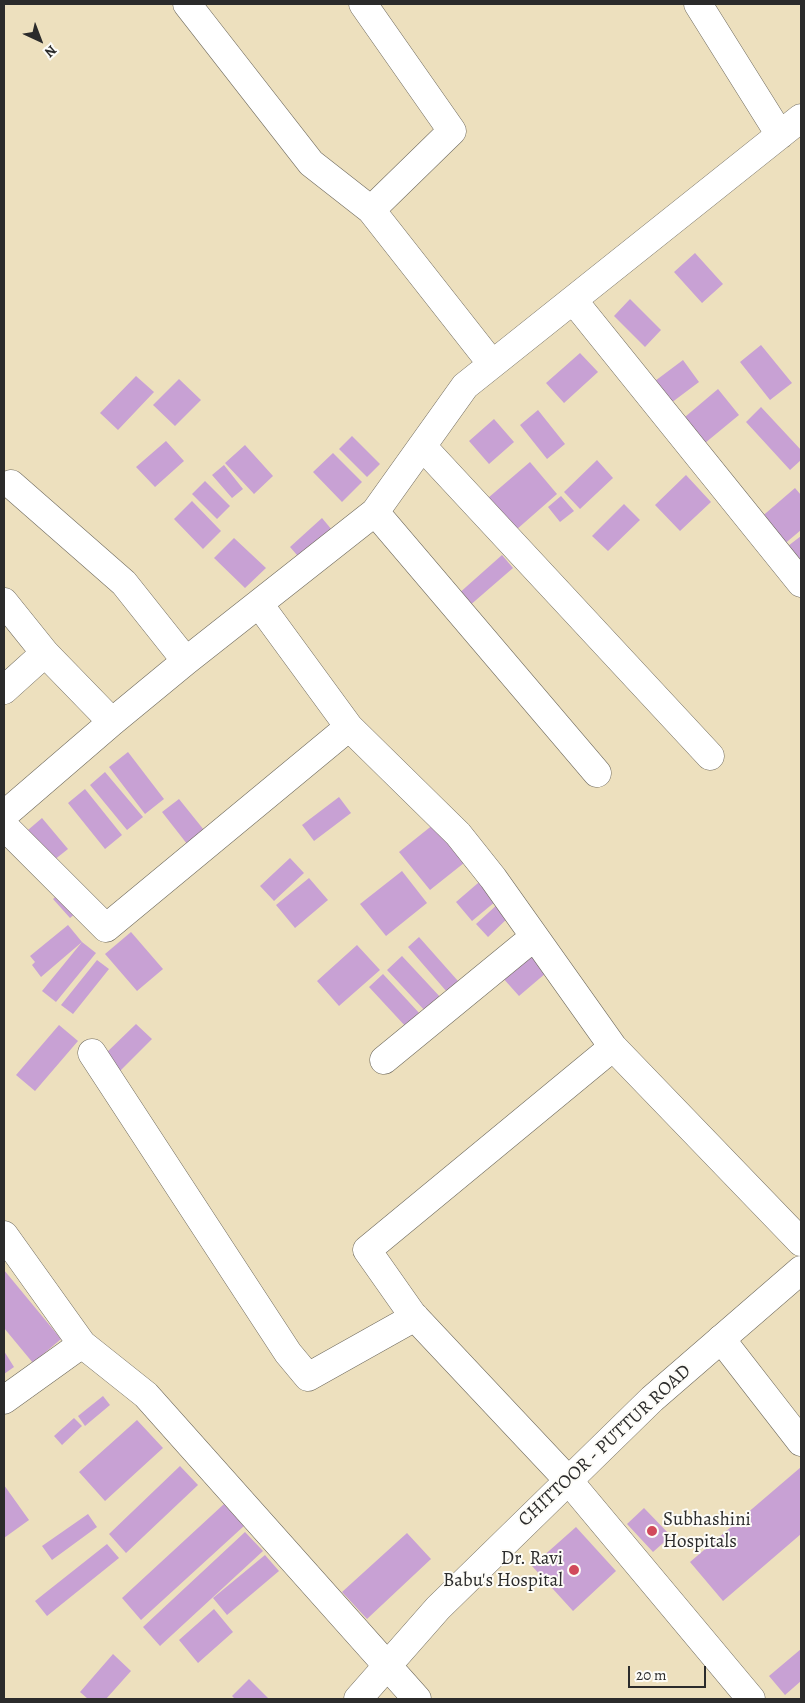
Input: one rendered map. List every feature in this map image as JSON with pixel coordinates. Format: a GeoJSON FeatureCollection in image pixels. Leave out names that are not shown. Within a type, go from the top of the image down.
{"type":"FeatureCollection","features":[{"type":"Feature","properties":{"kind":"street"},"geometry":{"type":"LineString","coordinates":[[187,4],[311,163],[371,210],[492,364]]}},
{"type":"Feature","properties":{"kind":"street"},"geometry":{"type":"LineString","coordinates":[[362,4],[452,132],[371,210]]}},
{"type":"Feature","properties":{"kind":"street"},"geometry":{"type":"LineString","coordinates":[[698,4],[780,135]]}},
{"type":"Feature","properties":{"kind":"street"},"geometry":{"type":"LineString","coordinates":[[4,815],[186,661],[375,512],[465,386],[801,118]]}},
{"type":"Feature","properties":{"kind":"street"},"geometry":{"type":"LineString","coordinates":[[573,300],[801,583]]}},
{"type":"Feature","properties":{"kind":"street"},"geometry":{"type":"LineString","coordinates":[[422,446],[710,756]]}},
{"type":"Feature","properties":{"kind":"street"},"geometry":{"type":"LineString","coordinates":[[11,484],[124,583],[186,661]]}},
{"type":"Feature","properties":{"kind":"street"},"geometry":{"type":"LineString","coordinates":[[375,512],[596,773]]}},
{"type":"Feature","properties":{"kind":"street"},"geometry":{"type":"LineString","coordinates":[[4,602],[45,653],[112,722]]}},
{"type":"Feature","properties":{"kind":"street"},"geometry":{"type":"LineString","coordinates":[[259,604],[350,727],[458,834],[493,878],[613,1047],[801,1242]]}},
{"type":"Feature","properties":{"kind":"street"},"geometry":{"type":"LineString","coordinates":[[4,690],[45,653]]}},
{"type":"Feature","properties":{"kind":"street"},"geometry":{"type":"LineString","coordinates":[[4,826],[106,928],[350,727]]}},
{"type":"Feature","properties":{"kind":"street"},"geometry":{"type":"LineString","coordinates":[[384,1060],[534,937]]}},
{"type":"Feature","properties":{"kind":"street"},"geometry":{"type":"LineString","coordinates":[[613,1047],[367,1250],[415,1317],[568,1480],[751,1699]]}},
{"type":"Feature","properties":{"kind":"street"},"geometry":{"type":"LineString","coordinates":[[92,1052],[288,1353],[308,1378],[415,1317]]}},
{"type":"Feature","properties":{"kind":"street"},"geometry":{"type":"LineString","coordinates":[[4,1235],[82,1344],[146,1395],[417,1699]]}},
{"type":"Feature","properties":{"kind":"street","name":"CHITTOOR - PUTTUR ROAD"},"geometry":{"type":"LineString","coordinates":[[358,1699],[438,1608],[568,1480],[652,1399],[801,1270]]}},
{"type":"Feature","properties":{"kind":"street"},"geometry":{"type":"LineString","coordinates":[[721,1339],[801,1442]]}},
{"type":"Feature","properties":{"kind":"street"},"geometry":{"type":"LineString","coordinates":[[4,1400],[82,1344]]}},
{"type":"Feature","properties":{"kind":"building"},"geometry":{"type":"Polygon","coordinates":[[[695,253],[723,284],[702,303],[674,272],[695,253]]]}},
{"type":"Feature","properties":{"kind":"building"},"geometry":{"type":"Polygon","coordinates":[[[630,299],[661,330],[645,347],[614,316],[630,299]]]}},
{"type":"Feature","properties":{"kind":"building"},"geometry":{"type":"Polygon","coordinates":[[[761,345],[792,383],[770,400],[740,362],[761,345]]]}},
{"type":"Feature","properties":{"kind":"building"},"geometry":{"type":"Polygon","coordinates":[[[580,353],[598,372],[564,403],[546,383],[580,353]]]}},
{"type":"Feature","properties":{"kind":"building"},"geometry":{"type":"Polygon","coordinates":[[[683,360],[699,382],[667,406],[651,384],[683,360]]]}},
{"type":"Feature","properties":{"kind":"building"},"geometry":{"type":"Polygon","coordinates":[[[136,376],[154,392],[118,430],[100,413],[136,376]]]}},
{"type":"Feature","properties":{"kind":"building"},"geometry":{"type":"Polygon","coordinates":[[[179,379],[201,400],[175,426],[153,405],[179,379]]]}},
{"type":"Feature","properties":{"kind":"building"},"geometry":{"type":"Polygon","coordinates":[[[718,389],[739,415],[699,448],[679,422],[718,389]]]}},
{"type":"Feature","properties":{"kind":"building"},"geometry":{"type":"Polygon","coordinates":[[[761,407],[801,450],[801,460],[790,470],[746,422],[761,407]]]}},
{"type":"Feature","properties":{"kind":"building"},"geometry":{"type":"Polygon","coordinates":[[[538,410],[565,444],[547,459],[520,425],[538,410]]]}},
{"type":"Feature","properties":{"kind":"building"},"geometry":{"type":"Polygon","coordinates":[[[494,419],[514,442],[489,464],[469,441],[494,419]]]}},
{"type":"Feature","properties":{"kind":"building"},"geometry":{"type":"Polygon","coordinates":[[[352,436],[380,464],[367,477],[339,449],[352,436]]]}},
{"type":"Feature","properties":{"kind":"building"},"geometry":{"type":"Polygon","coordinates":[[[166,441],[184,461],[155,487],[136,467],[166,441]]]}},
{"type":"Feature","properties":{"kind":"building"},"geometry":{"type":"Polygon","coordinates":[[[245,445],[273,476],[254,494],[225,463],[245,445]]]}},
{"type":"Feature","properties":{"kind":"building"},"geometry":{"type":"Polygon","coordinates":[[[333,453],[362,482],[342,502],[313,472],[333,453]]]}},
{"type":"Feature","properties":{"kind":"building"},"geometry":{"type":"Polygon","coordinates":[[[597,460],[613,478],[580,509],[564,492],[597,460]]]}},
{"type":"Feature","properties":{"kind":"building"},"geometry":{"type":"Polygon","coordinates":[[[530,462],[557,494],[516,530],[488,498],[530,462]]]}},
{"type":"Feature","properties":{"kind":"building"},"geometry":{"type":"Polygon","coordinates":[[[224,465],[243,489],[232,498],[212,475],[224,465]]]}},
{"type":"Feature","properties":{"kind":"building"},"geometry":{"type":"Polygon","coordinates":[[[686,475],[711,502],[680,531],[655,505],[686,475]]]}},
{"type":"Feature","properties":{"kind":"building"},"geometry":{"type":"Polygon","coordinates":[[[205,481],[230,506],[217,519],[192,494],[205,481]]]}},
{"type":"Feature","properties":{"kind":"building"},"geometry":{"type":"Polygon","coordinates":[[[795,488],[801,495],[801,530],[782,546],[759,519],[795,488]]]}},
{"type":"Feature","properties":{"kind":"building"},"geometry":{"type":"Polygon","coordinates":[[[561,496],[574,511],[560,522],[548,507],[561,496]]]}},
{"type":"Feature","properties":{"kind":"building"},"geometry":{"type":"Polygon","coordinates":[[[192,501],[221,531],[203,549],[174,519],[192,501]]]}},
{"type":"Feature","properties":{"kind":"building"},"geometry":{"type":"Polygon","coordinates":[[[624,504],[640,520],[608,551],[592,536],[624,504]]]}},
{"type":"Feature","properties":{"kind":"building"},"geometry":{"type":"Polygon","coordinates":[[[322,518],[342,542],[310,570],[290,547],[322,518]]]}},
{"type":"Feature","properties":{"kind":"building"},"geometry":{"type":"Polygon","coordinates":[[[801,536],[801,571],[788,546],[801,536]]]}},
{"type":"Feature","properties":{"kind":"building"},"geometry":{"type":"Polygon","coordinates":[[[234,538],[266,568],[245,588],[214,558],[234,538]]]}},
{"type":"Feature","properties":{"kind":"building"},"geometry":{"type":"Polygon","coordinates":[[[502,555],[513,568],[468,607],[457,595],[502,555]]]}},
{"type":"Feature","properties":{"kind":"building"},"geometry":{"type":"Polygon","coordinates":[[[128,752],[164,799],[145,814],[109,767],[128,752]]]}},
{"type":"Feature","properties":{"kind":"building"},"geometry":{"type":"Polygon","coordinates":[[[105,772],[143,817],[127,830],[90,785],[105,772]]]}},
{"type":"Feature","properties":{"kind":"building"},"geometry":{"type":"Polygon","coordinates":[[[85,789],[122,835],[105,849],[68,803],[85,789]]]}},
{"type":"Feature","properties":{"kind":"building"},"geometry":{"type":"Polygon","coordinates":[[[339,797],[351,813],[314,841],[302,825],[339,797]]]}},
{"type":"Feature","properties":{"kind":"building"},"geometry":{"type":"Polygon","coordinates":[[[179,799],[208,835],[191,849],[162,812],[179,799]]]}},
{"type":"Feature","properties":{"kind":"building"},"geometry":{"type":"Polygon","coordinates":[[[42,818],[68,849],[39,872],[14,842],[42,818]]]}},
{"type":"Feature","properties":{"kind":"building"},"geometry":{"type":"Polygon","coordinates":[[[439,820],[469,859],[430,890],[399,852],[439,820]]]}},
{"type":"Feature","properties":{"kind":"building"},"geometry":{"type":"Polygon","coordinates":[[[290,858],[304,873],[274,901],[260,886],[290,858]]]}},
{"type":"Feature","properties":{"kind":"building"},"geometry":{"type":"Polygon","coordinates":[[[402,871],[427,903],[386,936],[360,904],[402,871]]]}},
{"type":"Feature","properties":{"kind":"building"},"geometry":{"type":"Polygon","coordinates":[[[485,877],[502,896],[472,921],[456,902],[485,877]]]}},
{"type":"Feature","properties":{"kind":"building"},"geometry":{"type":"Polygon","coordinates":[[[309,878],[328,900],[295,928],[276,905],[309,878]]]}},
{"type":"Feature","properties":{"kind":"building"},"geometry":{"type":"Polygon","coordinates":[[[64,889],[82,908],[70,918],[53,899],[64,889]]]}},
{"type":"Feature","properties":{"kind":"building"},"geometry":{"type":"Polygon","coordinates":[[[499,903],[510,916],[488,937],[476,924],[499,903]]]}},
{"type":"Feature","properties":{"kind":"building"},"geometry":{"type":"Polygon","coordinates":[[[68,925],[82,942],[41,977],[32,965],[35,962],[30,956],[68,925]]]}},
{"type":"Feature","properties":{"kind":"building"},"geometry":{"type":"Polygon","coordinates":[[[131,932],[163,969],[137,991],[105,954],[131,932]]]}},
{"type":"Feature","properties":{"kind":"building"},"geometry":{"type":"Polygon","coordinates":[[[419,937],[458,981],[447,992],[408,947],[419,937]]]}},
{"type":"Feature","properties":{"kind":"building"},"geometry":{"type":"Polygon","coordinates":[[[82,942],[96,953],[56,1002],[42,991],[82,942]]]}},
{"type":"Feature","properties":{"kind":"building"},"geometry":{"type":"Polygon","coordinates":[[[357,945],[380,970],[339,1006],[317,981],[357,945]]]}},
{"type":"Feature","properties":{"kind":"building"},"geometry":{"type":"Polygon","coordinates":[[[529,953],[546,973],[519,996],[502,977],[529,953]]]}},
{"type":"Feature","properties":{"kind":"building"},"geometry":{"type":"Polygon","coordinates":[[[402,956],[442,999],[427,1013],[387,970],[402,956]]]}},
{"type":"Feature","properties":{"kind":"building"},"geometry":{"type":"Polygon","coordinates":[[[97,960],[109,969],[73,1014],[61,1005],[97,960]]]}},
{"type":"Feature","properties":{"kind":"building"},"geometry":{"type":"Polygon","coordinates":[[[383,974],[421,1015],[407,1028],[369,987],[383,974]]]}},
{"type":"Feature","properties":{"kind":"building"},"geometry":{"type":"Polygon","coordinates":[[[136,1024],[152,1039],[119,1072],[103,1056],[136,1024]]]}},
{"type":"Feature","properties":{"kind":"building"},"geometry":{"type":"Polygon","coordinates":[[[59,1025],[78,1041],[35,1091],[16,1075],[59,1025]]]}},
{"type":"Feature","properties":{"kind":"building"},"geometry":{"type":"Polygon","coordinates":[[[4,1270],[61,1339],[33,1363],[4,1328],[4,1270]]]}},
{"type":"Feature","properties":{"kind":"building"},"geometry":{"type":"Polygon","coordinates":[[[4,1351],[14,1367],[4,1374],[4,1351]]]}},
{"type":"Feature","properties":{"kind":"building"},"geometry":{"type":"Polygon","coordinates":[[[103,1396],[110,1405],[85,1426],[78,1416],[103,1396]]]}},
{"type":"Feature","properties":{"kind":"building"},"geometry":{"type":"Polygon","coordinates":[[[74,1418],[82,1426],[62,1445],[54,1436],[74,1418]]]}},
{"type":"Feature","properties":{"kind":"building"},"geometry":{"type":"Polygon","coordinates":[[[137,1420],[163,1448],[105,1501],[79,1472],[137,1420]]]}},
{"type":"Feature","properties":{"kind":"building"},"geometry":{"type":"Polygon","coordinates":[[[180,1466],[198,1485],[126,1553],[109,1534],[180,1466]]]}},
{"type":"Feature","properties":{"kind":"building"},"geometry":{"type":"Polygon","coordinates":[[[801,1467],[801,1534],[723,1601],[690,1562],[801,1467]]]}},
{"type":"Feature","properties":{"kind":"building"},"geometry":{"type":"Polygon","coordinates":[[[4,1485],[29,1520],[4,1538],[4,1485]]]}},
{"type":"Feature","properties":{"kind":"building"},"geometry":{"type":"Polygon","coordinates":[[[224,1504],[244,1526],[141,1620],[122,1598],[224,1504]]]}},
{"type":"Feature","properties":{"kind":"building"},"geometry":{"type":"Polygon","coordinates":[[[644,1508],[671,1536],[653,1552],[627,1524],[644,1508]]]}},
{"type":"Feature","properties":{"kind":"building"},"geometry":{"type":"Polygon","coordinates":[[[88,1514],[97,1527],[52,1560],[42,1546],[88,1514]]]}},
{"type":"Feature","properties":{"kind":"building"},"geometry":{"type":"Polygon","coordinates":[[[576,1527],[616,1571],[573,1611],[532,1566],[576,1527]]]}},
{"type":"Feature","properties":{"kind":"building"},"geometry":{"type":"Polygon","coordinates":[[[245,1532],[263,1551],[160,1646],[143,1627],[245,1532]]]}},
{"type":"Feature","properties":{"kind":"building"},"geometry":{"type":"Polygon","coordinates":[[[407,1533],[431,1559],[367,1619],[342,1592],[407,1533]]]}},
{"type":"Feature","properties":{"kind":"building"},"geometry":{"type":"Polygon","coordinates":[[[107,1544],[119,1558],[47,1616],[35,1601],[107,1544]]]}},
{"type":"Feature","properties":{"kind":"building"},"geometry":{"type":"Polygon","coordinates":[[[265,1555],[279,1571],[227,1615],[213,1598],[265,1555]]]}},
{"type":"Feature","properties":{"kind":"building"},"geometry":{"type":"Polygon","coordinates":[[[214,1609],[233,1632],[198,1663],[179,1640],[214,1609]]]}},
{"type":"Feature","properties":{"kind":"building"},"geometry":{"type":"Polygon","coordinates":[[[801,1649],[801,1681],[785,1695],[769,1676],[801,1649]]]}},
{"type":"Feature","properties":{"kind":"building"},"geometry":{"type":"Polygon","coordinates":[[[113,1654],[131,1671],[106,1699],[88,1699],[80,1692],[113,1654]]]}},
{"type":"Feature","properties":{"kind":"building"},"geometry":{"type":"Polygon","coordinates":[[[249,1679],[269,1699],[235,1699],[232,1696],[249,1679]]]}},
{"type":"Feature","properties":{"kind":"place","name":"Subhashini Hospitals"},"geometry":{"type":"Point","coordinates":[652,1531]}},
{"type":"Feature","properties":{"kind":"place","name":"Dr. Ravi Babu's Hospital"},"geometry":{"type":"Point","coordinates":[574,1570]}}]}
